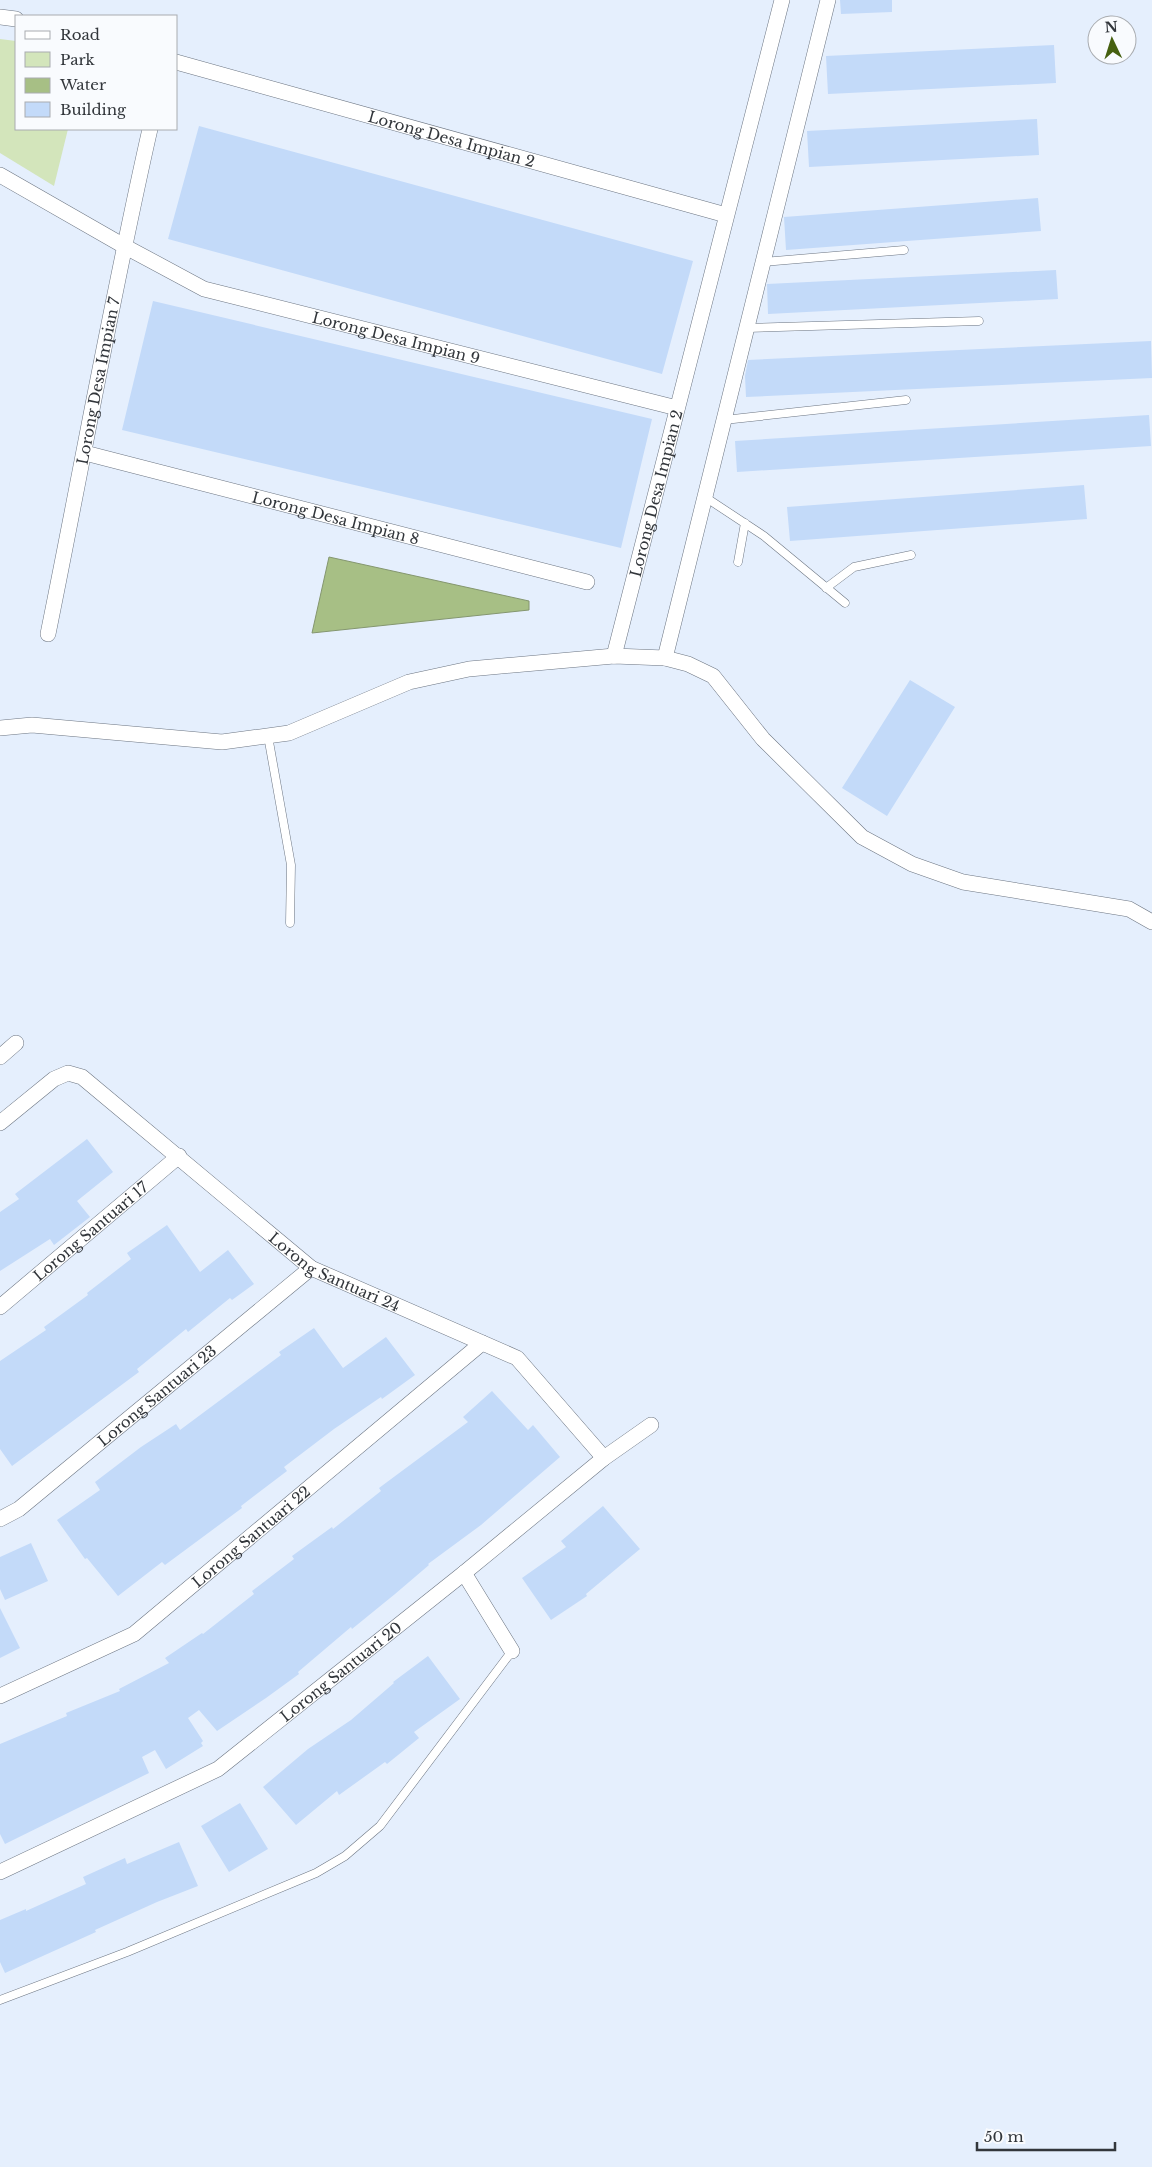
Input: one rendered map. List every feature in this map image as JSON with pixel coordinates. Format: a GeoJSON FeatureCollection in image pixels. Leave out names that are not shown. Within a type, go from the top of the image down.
{"type":"FeatureCollection","features":[{"type":"Feature","properties":{"kind":"street","name":"Lorong Desa Impian 2"},"geometry":{"type":"LineString","coordinates":[[614,656],[782,0]]}},
{"type":"Feature","properties":{"kind":"street"},"geometry":{"type":"LineString","coordinates":[[665,658],[828,0]]}},
{"type":"Feature","properties":{"kind":"street"},"geometry":{"type":"LineString","coordinates":[[0,17],[15,19]]}},
{"type":"Feature","properties":{"kind":"street","name":"Lorong Desa Impian 2"},"geometry":{"type":"LineString","coordinates":[[178,63],[726,215]]}},
{"type":"Feature","properties":{"kind":"street","name":"Lorong Desa Impian 7"},"geometry":{"type":"LineString","coordinates":[[48,634],[85,453],[124,246],[150,130]]}},
{"type":"Feature","properties":{"kind":"street","name":"Lorong Desa Impian 9"},"geometry":{"type":"LineString","coordinates":[[0,174],[124,246],[204,289],[677,408]]}},
{"type":"Feature","properties":{"kind":"street","name":"Lorong Desa Impian 8"},"geometry":{"type":"LineString","coordinates":[[85,453],[586,582]]}},
{"type":"Feature","properties":{"kind":"street"},"geometry":{"type":"LineString","coordinates":[[0,728],[32,725],[222,742],[289,733],[409,682],[469,669],[614,656],[665,658],[688,664],[713,676],[763,739],[862,837],[912,864],[963,882],[1130,909],[1152,922]]}},
{"type":"Feature","properties":{"kind":"street"},"geometry":{"type":"LineString","coordinates":[[0,1057],[16,1043]]}},
{"type":"Feature","properties":{"kind":"street","name":"Lorong Santuari 24"},"geometry":{"type":"LineString","coordinates":[[0,1123],[54,1079],[68,1073],[82,1077],[311,1268],[517,1358],[604,1458]]}},
{"type":"Feature","properties":{"kind":"street","name":"Lorong Santuari 17"},"geometry":{"type":"LineString","coordinates":[[0,1307],[179,1156]]}},
{"type":"Feature","properties":{"kind":"street","name":"Lorong Santuari 23"},"geometry":{"type":"LineString","coordinates":[[0,1518],[19,1510],[311,1268]]}},
{"type":"Feature","properties":{"kind":"street","name":"Lorong Santuari 22"},"geometry":{"type":"LineString","coordinates":[[0,1696],[134,1634],[482,1343]]}},
{"type":"Feature","properties":{"kind":"street","name":"Lorong Santuari 20"},"geometry":{"type":"LineString","coordinates":[[0,1872],[218,1769],[464,1573],[604,1458],[651,1425]]}},
{"type":"Feature","properties":{"kind":"street"},"geometry":{"type":"LineString","coordinates":[[464,1573],[512,1651]]}},
{"type":"Feature","properties":{"kind":"lane"},"geometry":{"type":"LineString","coordinates":[[763,262],[904,250]]}},
{"type":"Feature","properties":{"kind":"lane"},"geometry":{"type":"LineString","coordinates":[[747,328],[979,321]]}},
{"type":"Feature","properties":{"kind":"lane"},"geometry":{"type":"LineString","coordinates":[[724,420],[906,400]]}},
{"type":"Feature","properties":{"kind":"lane"},"geometry":{"type":"LineString","coordinates":[[705,497],[764,536],[845,603]]}},
{"type":"Feature","properties":{"kind":"lane"},"geometry":{"type":"LineString","coordinates":[[738,562],[745,523]]}},
{"type":"Feature","properties":{"kind":"lane"},"geometry":{"type":"LineString","coordinates":[[826,588],[854,568],[911,555]]}},
{"type":"Feature","properties":{"kind":"lane"},"geometry":{"type":"LineString","coordinates":[[268,736],[291,865],[290,923]]}},
{"type":"Feature","properties":{"kind":"lane"},"geometry":{"type":"LineString","coordinates":[[0,2000],[127,1952],[316,1873],[346,1856],[380,1826],[512,1651]]}},
{"type":"Feature","properties":{"kind":"green space"},"geometry":{"type":"Polygon","coordinates":[[[0,39],[15,41],[15,130],[68,130],[54,186],[0,153],[0,39]]]}},
{"type":"Feature","properties":{"kind":"water"},"geometry":{"type":"Polygon","coordinates":[[[329,557],[529,601],[529,610],[312,633],[329,557]]]}},
{"type":"Feature","properties":{"kind":"building"},"geometry":{"type":"Polygon","coordinates":[[[840,0],[892,0],[892,12],[841,14],[840,0]]]}},
{"type":"Feature","properties":{"kind":"building"},"geometry":{"type":"Polygon","coordinates":[[[1054,45],[1056,83],[828,94],[826,56],[1054,45]]]}},
{"type":"Feature","properties":{"kind":"building"},"geometry":{"type":"Polygon","coordinates":[[[1037,119],[1039,155],[809,167],[807,131],[1037,119]]]}},
{"type":"Feature","properties":{"kind":"building"},"geometry":{"type":"Polygon","coordinates":[[[199,126],[693,261],[662,374],[168,239],[199,126]]]}},
{"type":"Feature","properties":{"kind":"building"},"geometry":{"type":"Polygon","coordinates":[[[1038,198],[1041,231],[786,250],[784,217],[1038,198]]]}},
{"type":"Feature","properties":{"kind":"building"},"geometry":{"type":"Polygon","coordinates":[[[1056,270],[1058,299],[768,314],[767,284],[1056,270]]]}},
{"type":"Feature","properties":{"kind":"building"},"geometry":{"type":"Polygon","coordinates":[[[153,301],[652,419],[621,548],[122,430],[153,301]]]}},
{"type":"Feature","properties":{"kind":"building"},"geometry":{"type":"Polygon","coordinates":[[[1151,341],[1152,378],[746,397],[745,376],[748,360],[1151,341]]]}},
{"type":"Feature","properties":{"kind":"building"},"geometry":{"type":"Polygon","coordinates":[[[1149,415],[1151,446],[737,472],[735,441],[1149,415]]]}},
{"type":"Feature","properties":{"kind":"building"},"geometry":{"type":"Polygon","coordinates":[[[1084,485],[1087,519],[790,541],[787,507],[1084,485]]]}},
{"type":"Feature","properties":{"kind":"building"},"geometry":{"type":"Polygon","coordinates":[[[910,680],[955,707],[887,816],[842,788],[910,680]]]}},
{"type":"Feature","properties":{"kind":"building"},"geometry":{"type":"Polygon","coordinates":[[[87,1139],[113,1172],[77,1201],[90,1217],[54,1245],[50,1239],[0,1271],[0,1212],[19,1199],[15,1194],[87,1139]]]}},
{"type":"Feature","properties":{"kind":"building"},"geometry":{"type":"Polygon","coordinates":[[[167,1225],[200,1272],[228,1250],[254,1284],[232,1300],[230,1298],[188,1332],[186,1329],[137,1369],[139,1372],[12,1466],[0,1449],[0,1361],[46,1330],[44,1327],[88,1295],[87,1293],[131,1259],[127,1253],[167,1225]]]}},
{"type":"Feature","properties":{"kind":"building"},"geometry":{"type":"Polygon","coordinates":[[[314,1328],[343,1368],[386,1337],[415,1375],[382,1399],[381,1397],[334,1429],[284,1467],[287,1471],[241,1506],[242,1508],[165,1565],[162,1562],[118,1596],[87,1558],[85,1559],[57,1520],[100,1490],[95,1482],[141,1447],[176,1424],[180,1430],[281,1355],[279,1352],[314,1328]]]}},
{"type":"Feature","properties":{"kind":"building"},"geometry":{"type":"Polygon","coordinates":[[[492,1391],[528,1430],[533,1425],[560,1457],[481,1525],[428,1564],[395,1594],[352,1629],[351,1627],[298,1672],[299,1674],[266,1698],[217,1731],[199,1710],[188,1718],[203,1741],[201,1743],[203,1746],[166,1769],[155,1750],[142,1757],[149,1773],[5,1844],[0,1834],[0,1744],[67,1716],[66,1713],[120,1691],[119,1689],[169,1663],[165,1658],[203,1634],[254,1594],[252,1591],[294,1559],[292,1556],[332,1527],[333,1529],[381,1491],[379,1488],[468,1422],[463,1417],[492,1391]]]}},
{"type":"Feature","properties":{"kind":"building"},"geometry":{"type":"Polygon","coordinates":[[[603,1506],[640,1549],[586,1594],[587,1596],[551,1620],[522,1578],[566,1547],[561,1541],[603,1506]]]}},
{"type":"Feature","properties":{"kind":"building"},"geometry":{"type":"Polygon","coordinates":[[[31,1543],[48,1581],[5,1600],[0,1589],[0,1557],[31,1543]]]}},
{"type":"Feature","properties":{"kind":"building"},"geometry":{"type":"Polygon","coordinates":[[[0,1608],[20,1648],[0,1658],[0,1608]]]}},
{"type":"Feature","properties":{"kind":"building"},"geometry":{"type":"Polygon","coordinates":[[[428,1656],[460,1699],[414,1732],[419,1738],[387,1764],[385,1762],[339,1795],[337,1791],[296,1825],[263,1787],[308,1749],[351,1720],[393,1682],[428,1656]]]}},
{"type":"Feature","properties":{"kind":"building"},"geometry":{"type":"Polygon","coordinates":[[[240,1803],[268,1849],[229,1872],[201,1826],[240,1803]]]}},
{"type":"Feature","properties":{"kind":"building"},"geometry":{"type":"Polygon","coordinates":[[[179,1842],[198,1886],[157,1902],[5,1973],[0,1962],[0,1920],[26,1909],[26,1911],[86,1884],[83,1877],[125,1858],[127,1864],[179,1842]]]}}]}
